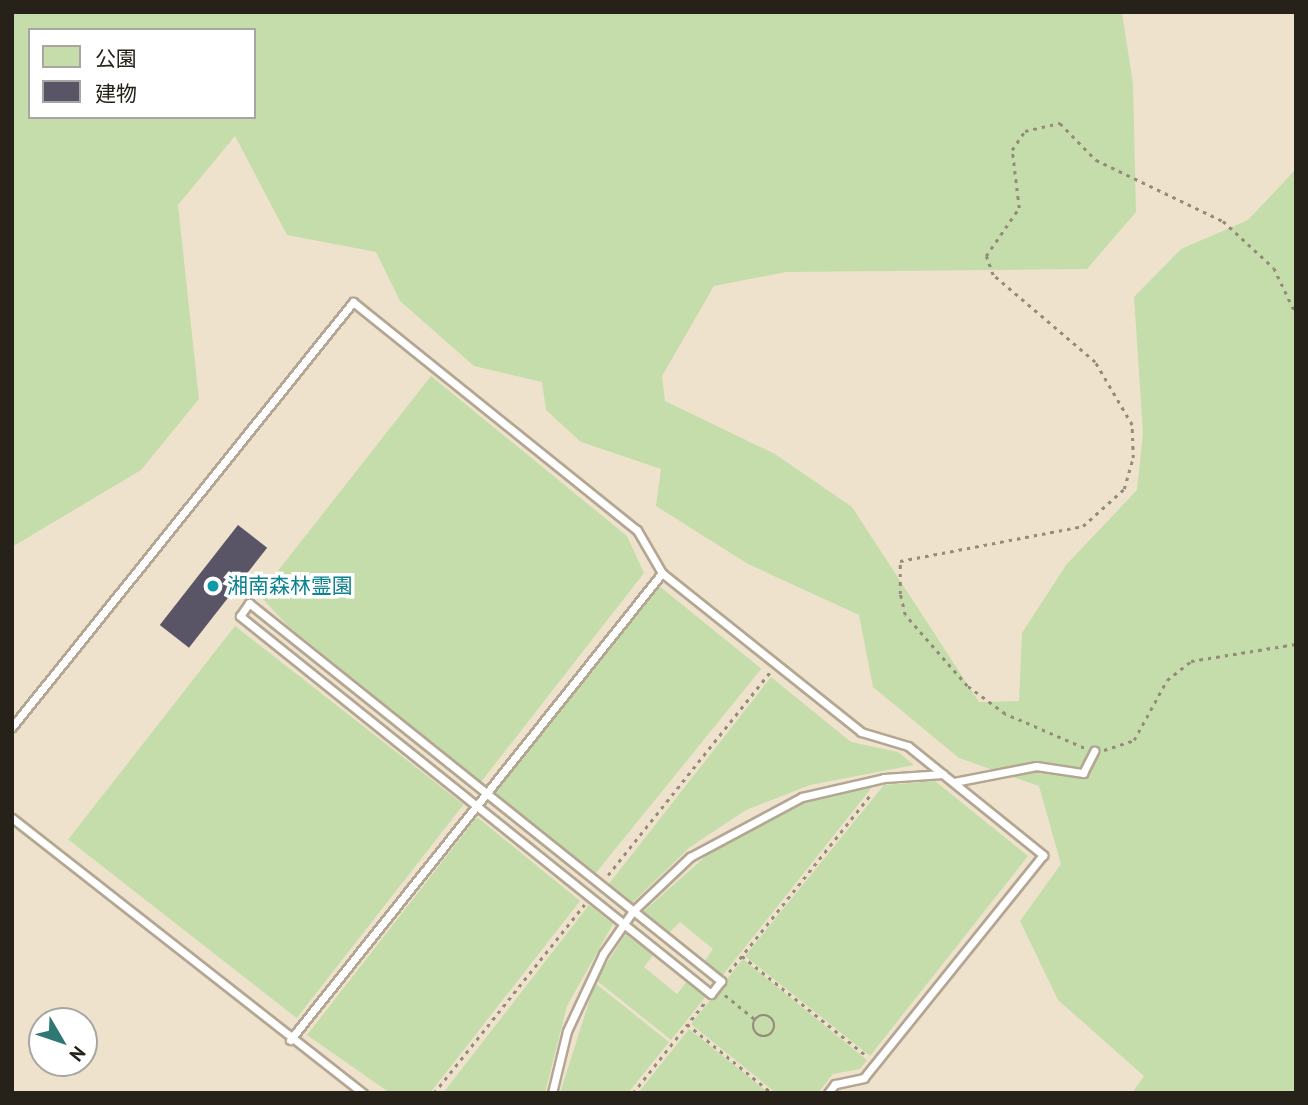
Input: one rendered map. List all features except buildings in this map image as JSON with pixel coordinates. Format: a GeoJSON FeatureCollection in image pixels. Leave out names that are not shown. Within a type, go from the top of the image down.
{"type":"FeatureCollection","features":[{"type":"Feature","properties":{"kind":"lane"},"geometry":{"type":"LineString","coordinates":[[12,727],[353,302],[637,530],[662,573],[861,732],[908,746],[1043,855],[864,1077],[835,1084],[828,1093]]}},
{"type":"Feature","properties":{"kind":"lane"},"geometry":{"type":"LineString","coordinates":[[290,1040],[662,573]]}},
{"type":"Feature","properties":{"kind":"lane"},"geometry":{"type":"LineString","coordinates":[[249,603],[633,911],[716,988],[623,924],[240,616],[249,603]]}},
{"type":"Feature","properties":{"kind":"lane"},"geometry":{"type":"LineString","coordinates":[[954,782],[1026,767],[1083,773],[1094,751]]}},
{"type":"Feature","properties":{"kind":"lane"},"geometry":{"type":"LineString","coordinates":[[552,1093],[582,991],[633,911],[690,857],[765,811],[839,785],[884,778],[944,774]]}},
{"type":"Feature","properties":{"kind":"lane"},"geometry":{"type":"LineString","coordinates":[[12,818],[290,1040],[363,1093]]}},
{"type":"Feature","properties":{"kind":"path"},"geometry":{"type":"LineString","coordinates":[[1296,314],[1274,268],[1223,221],[1096,160],[1060,123],[1025,131],[1012,150],[1019,208],[986,256],[993,275],[1095,362],[1132,425],[1133,458],[1124,489],[1083,526],[900,561],[900,594],[905,615],[967,687],[1005,714],[1094,751],[1134,740],[1167,680],[1191,661],[1296,644]]}},
{"type":"Feature","properties":{"kind":"path"},"geometry":{"type":"LineString","coordinates":[[633,1093],[884,778]]}},
{"type":"Feature","properties":{"kind":"path"},"geometry":{"type":"LineString","coordinates":[[742,956],[876,1063]]}},
{"type":"Feature","properties":{"kind":"path"},"geometry":{"type":"LineString","coordinates":[[716,988],[755,1019],[772,1019],[773,1034],[755,1034],[755,1019]]}},
{"type":"Feature","properties":{"kind":"path"},"geometry":{"type":"LineString","coordinates":[[687,1024],[772,1093]]}},
{"type":"Feature","properties":{"kind":"green space"},"geometry":{"type":"Polygon","coordinates":[[[12,12],[1122,12],[1133,84],[1136,212],[1087,269],[786,272],[714,286],[662,376],[665,401],[775,454],[852,507],[979,702],[1019,701],[1022,633],[1066,565],[1137,490],[1143,433],[1134,297],[1181,249],[1248,220],[1296,169],[1296,1093],[1132,1093],[1144,1076],[1058,1000],[1020,921],[1061,864],[1039,786],[959,758],[873,687],[859,615],[748,564],[656,506],[661,469],[581,442],[546,410],[542,382],[474,366],[400,301],[376,252],[287,235],[235,136],[178,205],[199,399],[141,470],[12,547],[12,12]]]}},
{"type":"Feature","properties":{"kind":"green space"},"geometry":{"type":"Polygon","coordinates":[[[431,376],[627,536],[644,573],[481,782],[287,625],[259,595],[431,376]]]}},
{"type":"Feature","properties":{"kind":"green space"},"geometry":{"type":"Polygon","coordinates":[[[658,585],[761,669],[595,874],[492,790],[658,585]]]}},
{"type":"Feature","properties":{"kind":"green space"},"geometry":{"type":"Polygon","coordinates":[[[235,626],[464,805],[297,1018],[68,840],[235,626]]]}},
{"type":"Feature","properties":{"kind":"green space"},"geometry":{"type":"Polygon","coordinates":[[[771,677],[851,742],[898,752],[914,765],[810,785],[746,810],[690,847],[631,904],[608,885],[771,677]]]}},
{"type":"Feature","properties":{"kind":"green space"},"geometry":{"type":"Polygon","coordinates":[[[935,781],[1028,856],[870,1056],[745,956],[884,785],[935,781]]]}},
{"type":"Feature","properties":{"kind":"green space"},"geometry":{"type":"Polygon","coordinates":[[[873,786],[722,976],[704,962],[713,949],[680,922],[669,933],[643,912],[725,839],[791,806],[873,786]]]}},
{"type":"Feature","properties":{"kind":"green space"},"geometry":{"type":"Polygon","coordinates":[[[477,817],[580,901],[430,1093],[390,1093],[307,1035],[477,817]]]}},
{"type":"Feature","properties":{"kind":"green space"},"geometry":{"type":"Polygon","coordinates":[[[589,905],[613,924],[567,1006],[545,1093],[443,1093],[589,905]]]}},
{"type":"Feature","properties":{"kind":"green space"},"geometry":{"type":"Polygon","coordinates":[[[627,932],[654,954],[644,967],[677,994],[688,980],[707,995],[671,1040],[596,980],[627,932]]]}},
{"type":"Feature","properties":{"kind":"green space"},"geometry":{"type":"Polygon","coordinates":[[[743,959],[867,1060],[860,1069],[833,1074],[818,1093],[776,1093],[691,1024],[743,959]]]}},
{"type":"Feature","properties":{"kind":"green space"},"geometry":{"type":"Polygon","coordinates":[[[595,983],[669,1042],[628,1093],[560,1093],[595,983]]]}},
{"type":"Feature","properties":{"kind":"green space"},"geometry":{"type":"Polygon","coordinates":[[[689,1029],[769,1093],[638,1093],[689,1029]]]}},
{"type":"Feature","properties":{"kind":"place","name":"湘南森林霊園"},"geometry":{"type":"Point","coordinates":[213,586]}}]}
